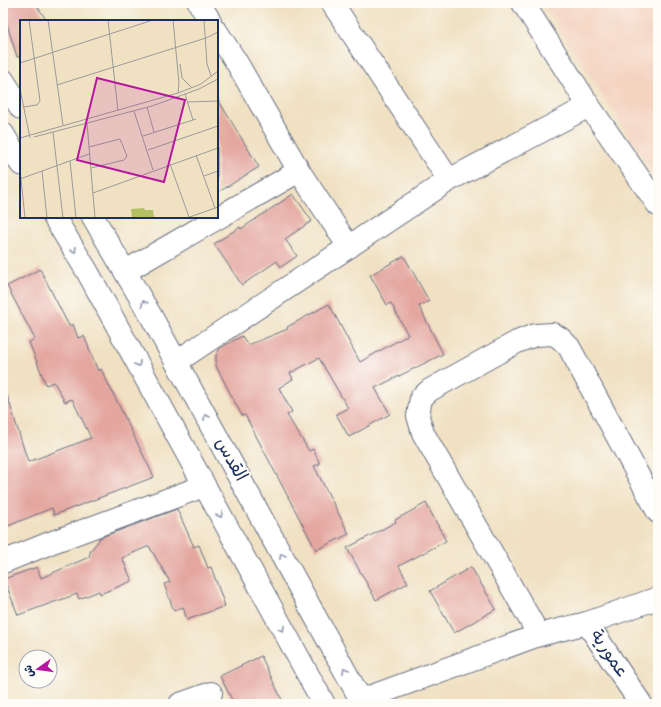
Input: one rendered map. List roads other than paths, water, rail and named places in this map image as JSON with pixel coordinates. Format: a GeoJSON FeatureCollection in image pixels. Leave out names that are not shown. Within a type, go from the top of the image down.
{"type":"FeatureCollection","features":[{"type":"Feature","properties":{"kind":"street"},"geometry":{"type":"LineString","coordinates":[[198,3],[209,20]]}},
{"type":"Feature","properties":{"kind":"street"},"geometry":{"type":"LineString","coordinates":[[332,3],[449,180]]}},
{"type":"Feature","properties":{"kind":"street"},"geometry":{"type":"LineString","coordinates":[[524,3],[589,106],[658,205]]}},
{"type":"Feature","properties":{"kind":"street"},"geometry":{"type":"LineString","coordinates":[[218,34],[237,63],[299,171],[349,247]]}},
{"type":"Feature","properties":{"kind":"street"},"geometry":{"type":"LineString","coordinates":[[3,80],[20,106]]}},
{"type":"Feature","properties":{"kind":"street"},"geometry":{"type":"LineString","coordinates":[[176,362],[449,180],[589,106]]}},
{"type":"Feature","properties":{"kind":"street"},"geometry":{"type":"LineString","coordinates":[[3,134],[20,162]]}},
{"type":"Feature","properties":{"kind":"street"},"geometry":{"type":"LineString","coordinates":[[218,218],[299,171]]}},
{"type":"Feature","properties":{"kind":"street","name":"القدس"},"geometry":{"type":"LineString","coordinates":[[55,218],[87,271],[324,704]]}},
{"type":"Feature","properties":{"kind":"street","name":"القدس"},"geometry":{"type":"LineString","coordinates":[[94,218],[126,271],[362,702]]}},
{"type":"Feature","properties":{"kind":"street"},"geometry":{"type":"LineString","coordinates":[[126,271],[218,218]]}},
{"type":"Feature","properties":{"kind":"street"},"geometry":{"type":"LineString","coordinates":[[539,635],[423,433],[418,416],[421,398],[430,390],[517,342],[534,335],[553,334],[560,338],[569,347],[658,512]]}},
{"type":"Feature","properties":{"kind":"street"},"geometry":{"type":"LineString","coordinates":[[3,562],[204,486]]}},
{"type":"Feature","properties":{"kind":"street"},"geometry":{"type":"LineString","coordinates":[[362,702],[539,635],[587,623],[658,598]]}},
{"type":"Feature","properties":{"kind":"street","name":"عمورية"},"geometry":{"type":"LineString","coordinates":[[587,623],[641,704]]}},
{"type":"Feature","properties":{"kind":"street"},"geometry":{"type":"LineString","coordinates":[[180,704],[211,693]]}}]}
